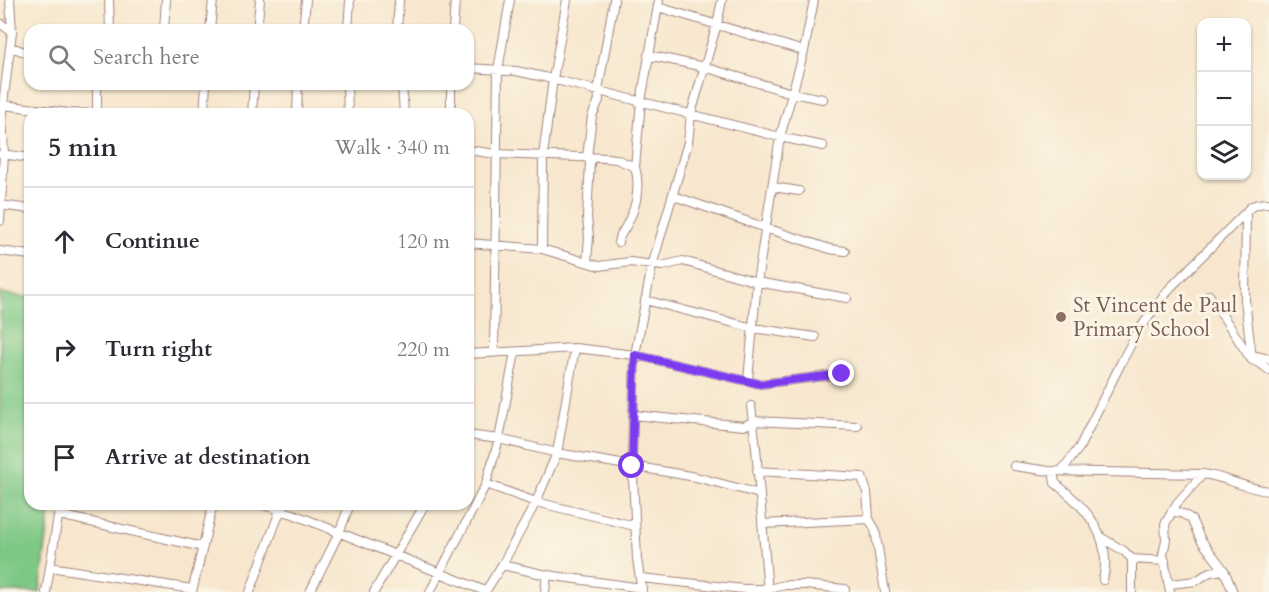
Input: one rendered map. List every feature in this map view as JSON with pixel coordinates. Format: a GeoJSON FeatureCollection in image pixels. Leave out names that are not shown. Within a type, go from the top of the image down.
{"type":"FeatureCollection","features":[{"type":"Feature","properties":{"kind":"street"},"geometry":{"type":"LineString","coordinates":[[0,221],[2,110],[12,32],[10,0]]}},
{"type":"Feature","properties":{"kind":"street"},"geometry":{"type":"LineString","coordinates":[[109,0],[112,24]]}},
{"type":"Feature","properties":{"kind":"street"},"geometry":{"type":"LineString","coordinates":[[164,24],[166,0]]}},
{"type":"Feature","properties":{"kind":"street"},"geometry":{"type":"LineString","coordinates":[[211,24],[213,0]]}},
{"type":"Feature","properties":{"kind":"street"},"geometry":{"type":"LineString","coordinates":[[258,24],[260,0]]}},
{"type":"Feature","properties":{"kind":"street"},"geometry":{"type":"LineString","coordinates":[[304,24],[306,0]]}},
{"type":"Feature","properties":{"kind":"street"},"geometry":{"type":"LineString","coordinates":[[348,24],[350,0]]}},
{"type":"Feature","properties":{"kind":"street"},"geometry":{"type":"LineString","coordinates":[[397,24],[399,0]]}},
{"type":"Feature","properties":{"kind":"street"},"geometry":{"type":"LineString","coordinates":[[453,24],[455,0]]}},
{"type":"Feature","properties":{"kind":"street"},"geometry":{"type":"LineString","coordinates":[[494,351],[498,70],[510,0]]}},
{"type":"Feature","properties":{"kind":"street"},"geometry":{"type":"LineString","coordinates":[[542,249],[543,156],[553,79],[567,0]]}},
{"type":"Feature","properties":{"kind":"street"},"geometry":{"type":"LineString","coordinates":[[587,262],[590,162],[587,157],[592,116],[599,100],[598,90],[614,0]]}},
{"type":"Feature","properties":{"kind":"street"},"geometry":{"type":"LineString","coordinates":[[502,565],[547,575],[642,590],[635,526],[632,466],[635,355],[652,266],[674,196],[688,142],[691,114],[722,0]]}},
{"type":"Feature","properties":{"kind":"street"},"geometry":{"type":"LineString","coordinates":[[748,380],[757,282],[780,138],[804,51],[814,0]]}},
{"type":"Feature","properties":{"kind":"street"},"geometry":{"type":"LineString","coordinates":[[618,242],[629,222],[638,187],[634,167],[641,101],[659,3],[804,51]]}},
{"type":"Feature","properties":{"kind":"street"},"geometry":{"type":"LineString","coordinates":[[0,23],[12,32]]}},
{"type":"Feature","properties":{"kind":"street"},"geometry":{"type":"LineString","coordinates":[[11,47],[24,52]]}},
{"type":"Feature","properties":{"kind":"street"},"geometry":{"type":"LineString","coordinates":[[648,55],[704,67],[792,93],[823,99]]}},
{"type":"Feature","properties":{"kind":"street"},"geometry":{"type":"LineString","coordinates":[[474,68],[553,79],[780,138],[823,146]]}},
{"type":"Feature","properties":{"kind":"street"},"geometry":{"type":"LineString","coordinates":[[97,90],[97,108]]}},
{"type":"Feature","properties":{"kind":"street"},"geometry":{"type":"LineString","coordinates":[[204,108],[206,90]]}},
{"type":"Feature","properties":{"kind":"street"},"geometry":{"type":"LineString","coordinates":[[252,108],[254,90]]}},
{"type":"Feature","properties":{"kind":"street"},"geometry":{"type":"LineString","coordinates":[[297,108],[298,90]]}},
{"type":"Feature","properties":{"kind":"street"},"geometry":{"type":"LineString","coordinates":[[347,90],[348,108]]}},
{"type":"Feature","properties":{"kind":"street"},"geometry":{"type":"LineString","coordinates":[[402,90],[404,108]]}},
{"type":"Feature","properties":{"kind":"street"},"geometry":{"type":"LineString","coordinates":[[451,90],[451,108]]}},
{"type":"Feature","properties":{"kind":"street"},"geometry":{"type":"LineString","coordinates":[[2,110],[24,111]]}},
{"type":"Feature","properties":{"kind":"street"},"geometry":{"type":"LineString","coordinates":[[474,151],[496,154],[616,159],[634,167]]}},
{"type":"Feature","properties":{"kind":"street"},"geometry":{"type":"LineString","coordinates":[[2,154],[24,157]]}},
{"type":"Feature","properties":{"kind":"street"},"geometry":{"type":"LineString","coordinates":[[773,187],[799,191]]}},
{"type":"Feature","properties":{"kind":"street"},"geometry":{"type":"LineString","coordinates":[[674,196],[830,249],[845,251]]}},
{"type":"Feature","properties":{"kind":"street"},"geometry":{"type":"LineString","coordinates":[[1132,592],[1132,560],[1124,551],[1102,538],[1076,500],[1055,483],[1058,471],[1079,448],[1137,333],[1170,288],[1249,207],[1259,203],[1269,203]]}},
{"type":"Feature","properties":{"kind":"street"},"geometry":{"type":"LineString","coordinates":[[1,205],[24,208]]}},
{"type":"Feature","properties":{"kind":"street"},"geometry":{"type":"LineString","coordinates":[[1246,212],[1245,300],[1252,357]]}},
{"type":"Feature","properties":{"kind":"street"},"geometry":{"type":"LineString","coordinates":[[474,243],[542,249],[599,266],[630,262],[664,266],[683,261],[757,282],[847,298]]}},
{"type":"Feature","properties":{"kind":"street"},"geometry":{"type":"LineString","coordinates":[[0,251],[24,254]]}},
{"type":"Feature","properties":{"kind":"street"},"geometry":{"type":"LineString","coordinates":[[1209,295],[1252,357],[1269,370]]}},
{"type":"Feature","properties":{"kind":"street"},"geometry":{"type":"LineString","coordinates":[[645,300],[753,328],[815,337]]}},
{"type":"Feature","properties":{"kind":"street"},"geometry":{"type":"LineString","coordinates":[[474,353],[575,348],[635,355],[760,384],[842,374]]}},
{"type":"Feature","properties":{"kind":"street"},"geometry":{"type":"LineString","coordinates":[[277,510],[396,554],[485,592],[536,502],[557,453],[575,348]]}},
{"type":"Feature","properties":{"kind":"street"},"geometry":{"type":"LineString","coordinates":[[474,508],[486,484],[499,439],[514,352]]}},
{"type":"Feature","properties":{"kind":"street"},"geometry":{"type":"LineString","coordinates":[[1252,357],[1269,358]]}},
{"type":"Feature","properties":{"kind":"street"},"geometry":{"type":"LineString","coordinates":[[751,406],[768,591]]}},
{"type":"Feature","properties":{"kind":"street"},"geometry":{"type":"LineString","coordinates":[[633,415],[744,426],[754,422],[857,426]]}},
{"type":"Feature","properties":{"kind":"street"},"geometry":{"type":"LineString","coordinates":[[474,436],[696,477],[760,494]]}},
{"type":"Feature","properties":{"kind":"street"},"geometry":{"type":"LineString","coordinates":[[1014,466],[1058,471],[1203,474],[1219,476],[1256,489],[1269,491]]}},
{"type":"Feature","properties":{"kind":"street"},"geometry":{"type":"LineString","coordinates":[[757,471],[862,477],[867,492],[869,519],[875,529],[885,592]]}},
{"type":"Feature","properties":{"kind":"street"},"geometry":{"type":"LineString","coordinates":[[1203,474],[1172,511],[1164,527],[1166,540],[1163,555],[1170,588],[1196,581],[1210,572],[1224,570]]}},
{"type":"Feature","properties":{"kind":"street"},"geometry":{"type":"LineString","coordinates":[[486,484],[536,502],[635,526]]}},
{"type":"Feature","properties":{"kind":"street"},"geometry":{"type":"LineString","coordinates":[[46,592],[59,510]]}},
{"type":"Feature","properties":{"kind":"street"},"geometry":{"type":"LineString","coordinates":[[50,567],[193,591],[212,510]]}},
{"type":"Feature","properties":{"kind":"street"},"geometry":{"type":"LineString","coordinates":[[310,592],[348,510]]}},
{"type":"Feature","properties":{"kind":"street"},"geometry":{"type":"LineString","coordinates":[[374,592],[422,510]]}},
{"type":"Feature","properties":{"kind":"street"},"geometry":{"type":"LineString","coordinates":[[430,592],[473,510]]}},
{"type":"Feature","properties":{"kind":"street"},"geometry":{"type":"LineString","coordinates":[[250,592],[280,511]]}},
{"type":"Feature","properties":{"kind":"street"},"geometry":{"type":"LineString","coordinates":[[1172,511],[1191,519],[1201,540],[1224,570],[1233,592]]}},
{"type":"Feature","properties":{"kind":"street"},"geometry":{"type":"LineString","coordinates":[[59,515],[203,547]]}},
{"type":"Feature","properties":{"kind":"street"},"geometry":{"type":"LineString","coordinates":[[762,524],[869,519]]}},
{"type":"Feature","properties":{"kind":"street"},"geometry":{"type":"LineString","coordinates":[[1102,538],[1106,566],[1103,580]]}},
{"type":"Feature","properties":{"kind":"street"},"geometry":{"type":"LineString","coordinates":[[1132,560],[1165,561]]}},
{"type":"Feature","properties":{"kind":"street"},"geometry":{"type":"LineString","coordinates":[[545,592],[547,575]]}},
{"type":"Feature","properties":{"kind":"street"},"geometry":{"type":"LineString","coordinates":[[641,578],[768,591],[785,585],[845,589]]}},
{"type":"Feature","properties":{"kind":"green space"},"geometry":{"type":"Polygon","coordinates":[[[0,293],[24,297],[24,510],[50,510],[40,592],[0,592],[0,293]]]}},
{"type":"Feature","properties":{"kind":"place","name":"St Vincent de Paul Primary School"},"geometry":{"type":"Point","coordinates":[1061,317]}},
{"type":"Feature","properties":{"kind":"route"},"geometry":{"type":"LineString","coordinates":[[632,466],[635,355],[760,384],[842,374]]}}]}
